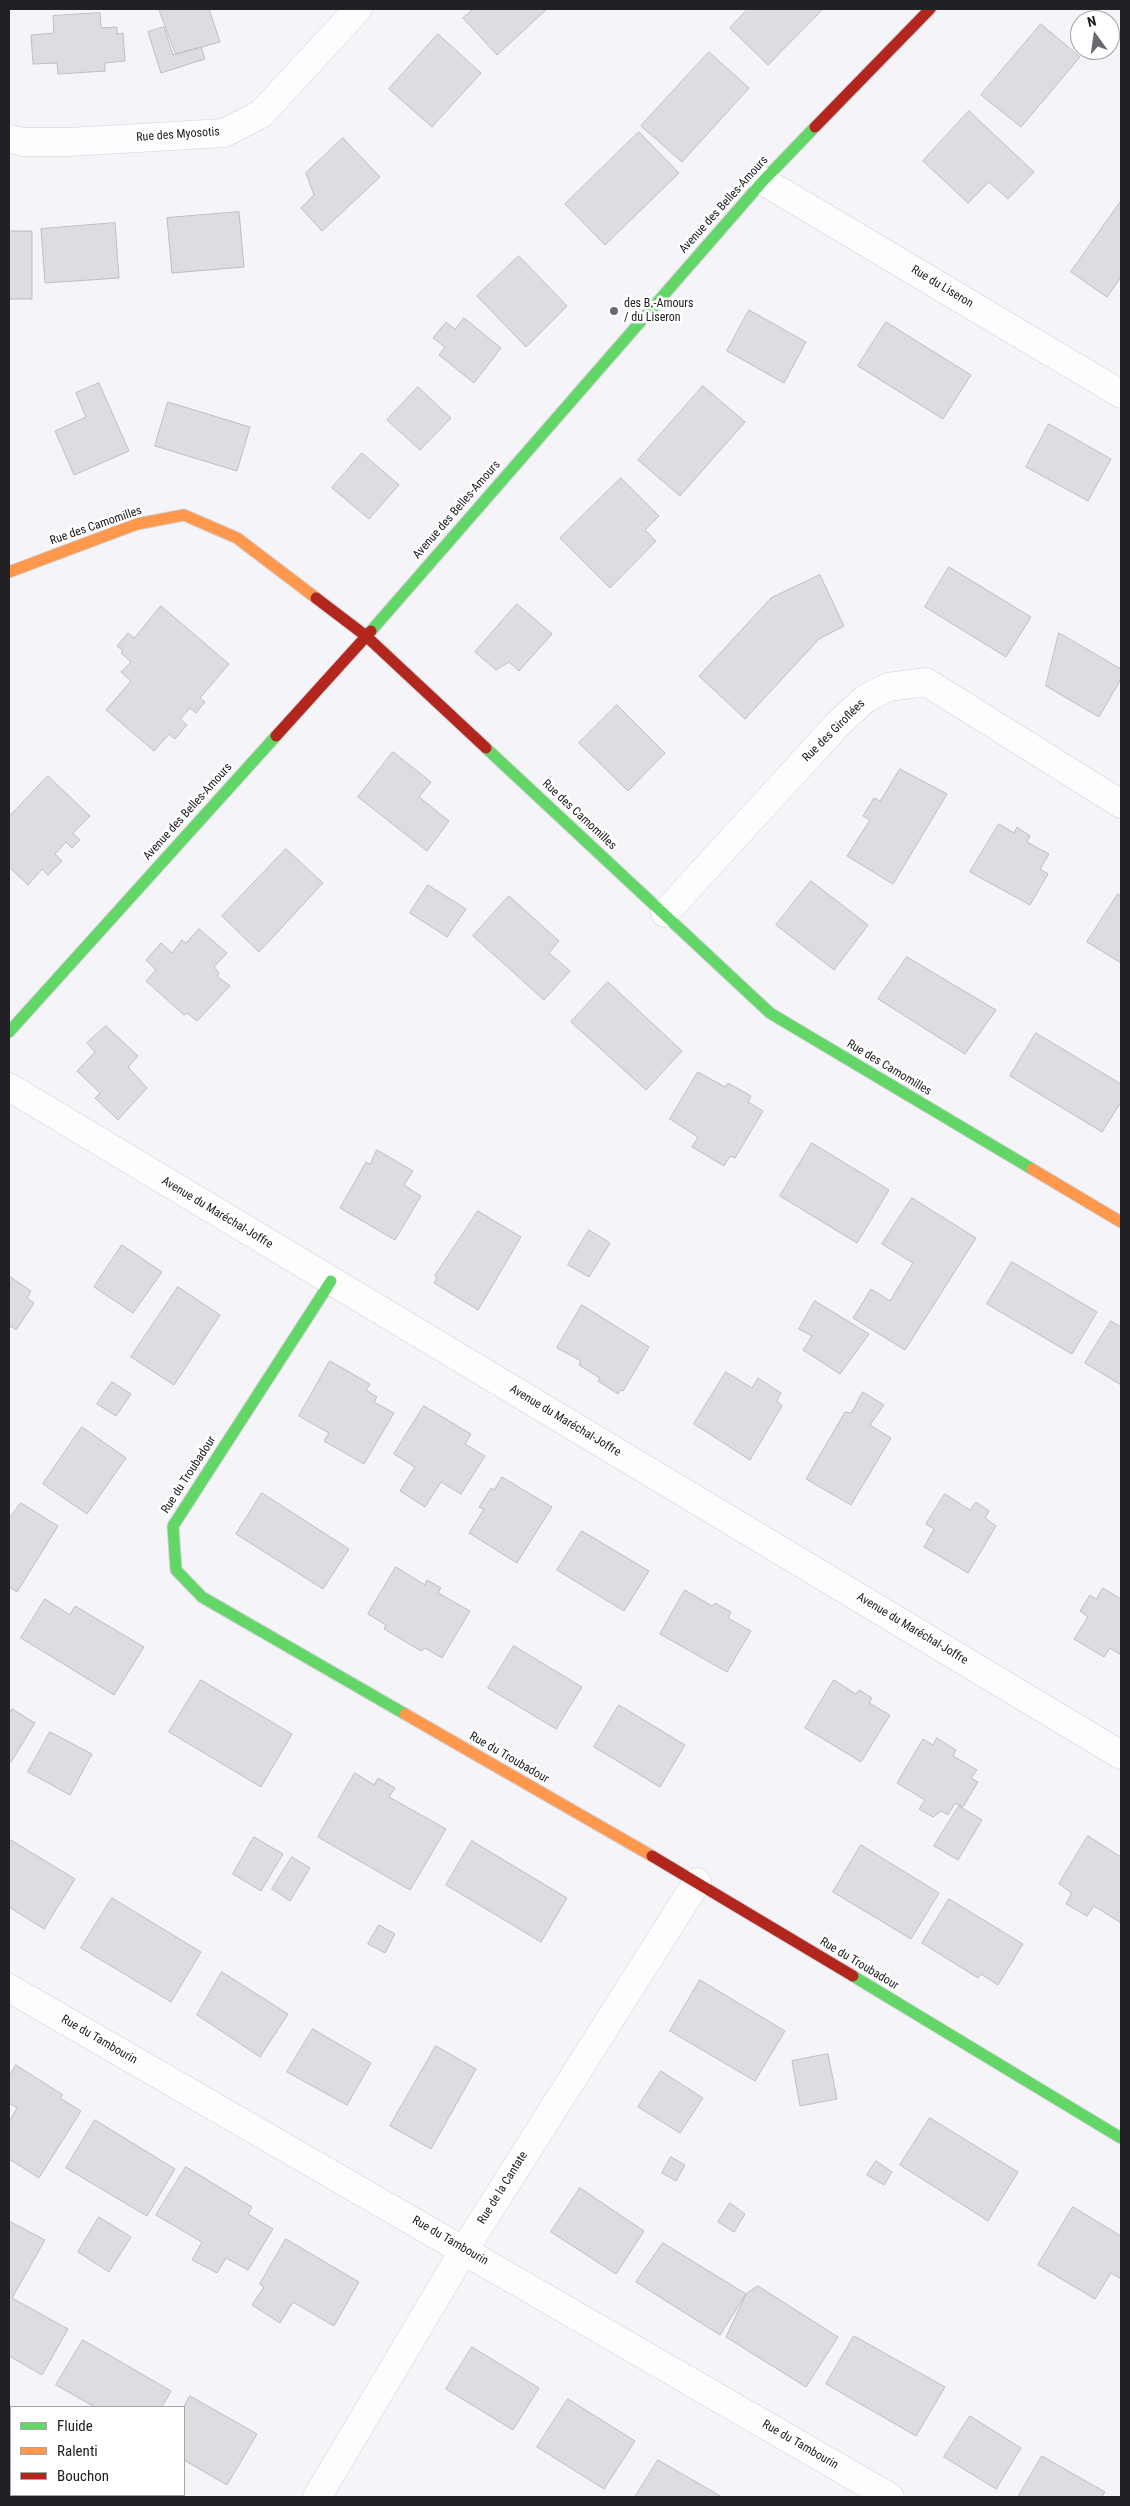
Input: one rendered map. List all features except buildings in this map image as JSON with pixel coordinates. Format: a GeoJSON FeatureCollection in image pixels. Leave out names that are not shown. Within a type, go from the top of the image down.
{"type":"FeatureCollection","features":[{"type":"Feature","properties":{"kind":"street","name":"Rue des Myosotis"},"geometry":{"type":"LineString","coordinates":[[9,139],[24,142],[69,142],[224,133],[261,114],[358,9]]}},
{"type":"Feature","properties":{"kind":"street","name":"Avenue des Belles-Amours"},"geometry":{"type":"LineString","coordinates":[[9,1032],[366,636],[763,181],[930,9]]}},
{"type":"Feature","properties":{"kind":"street","name":"Rue du Liseron"},"geometry":{"type":"LineString","coordinates":[[763,181],[1121,394]]}},
{"type":"Feature","properties":{"kind":"street","name":"Rue des Camomilles"},"geometry":{"type":"LineString","coordinates":[[9,572],[137,524],[184,515],[237,538],[366,636],[770,1013],[1121,1222]]}},
{"type":"Feature","properties":{"kind":"street","name":"Rue des Giroflées"},"geometry":{"type":"LineString","coordinates":[[665,913],[838,724],[865,699],[888,687],[926,682],[1121,804]]}},
{"type":"Feature","properties":{"kind":"street","name":"Avenue du Maréchal-Joffre"},"geometry":{"type":"LineString","coordinates":[[9,1087],[1121,1754]]}},
{"type":"Feature","properties":{"kind":"street","name":"Rue du Troubadour"},"geometry":{"type":"LineString","coordinates":[[331,1281],[173,1526],[176,1570],[202,1597],[697,1882],[1121,2138]]}},
{"type":"Feature","properties":{"kind":"street","name":"Rue de la Cantate"},"geometry":{"type":"LineString","coordinates":[[317,2497],[464,2250],[697,1882]]}},
{"type":"Feature","properties":{"kind":"street","name":"Rue du Tambourin"},"geometry":{"type":"LineString","coordinates":[[9,1988],[890,2497]]}},
{"type":"Feature","properties":{"kind":"traffic: fast"},"geometry":{"type":"LineString","coordinates":[[371,631],[763,181],[815,127]]}},
{"type":"Feature","properties":{"kind":"traffic: fast"},"geometry":{"type":"LineString","coordinates":[[9,1032],[276,736]]}},
{"type":"Feature","properties":{"kind":"traffic: fast"},"geometry":{"type":"LineString","coordinates":[[486,748],[770,1013],[1032,1169]]}},
{"type":"Feature","properties":{"kind":"traffic: fast"},"geometry":{"type":"LineString","coordinates":[[331,1281],[173,1526],[176,1570],[202,1597],[405,1714]]}},
{"type":"Feature","properties":{"kind":"traffic: fast"},"geometry":{"type":"LineString","coordinates":[[853,1976],[1121,2138]]}},
{"type":"Feature","properties":{"kind":"traffic: slow"},"geometry":{"type":"LineString","coordinates":[[9,572],[137,524],[184,515],[237,538],[316,598]]}},
{"type":"Feature","properties":{"kind":"traffic: slow"},"geometry":{"type":"LineString","coordinates":[[1032,1169],[1121,1222]]}},
{"type":"Feature","properties":{"kind":"traffic: slow"},"geometry":{"type":"LineString","coordinates":[[405,1714],[652,1856]]}},
{"type":"Feature","properties":{"kind":"traffic: jam"},"geometry":{"type":"LineString","coordinates":[[815,127],[930,9]]}},
{"type":"Feature","properties":{"kind":"traffic: jam"},"geometry":{"type":"LineString","coordinates":[[316,598],[366,636],[486,748]]}},
{"type":"Feature","properties":{"kind":"traffic: jam"},"geometry":{"type":"LineString","coordinates":[[276,736],[371,631]]}},
{"type":"Feature","properties":{"kind":"traffic: jam"},"geometry":{"type":"LineString","coordinates":[[652,1856],[853,1976]]}},
{"type":"Feature","properties":{"kind":"place","name":"des B.-Amours / du Liseron"},"geometry":{"type":"Point","coordinates":[614,311]}}]}
